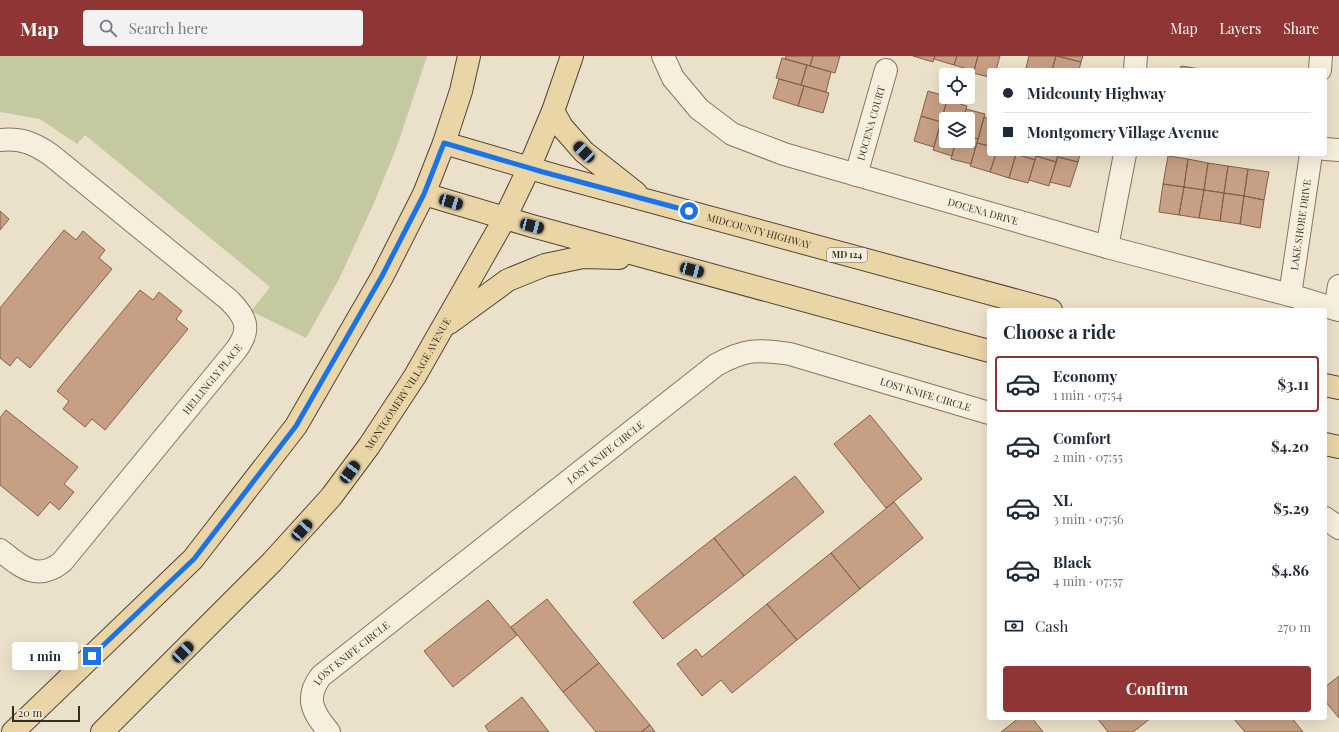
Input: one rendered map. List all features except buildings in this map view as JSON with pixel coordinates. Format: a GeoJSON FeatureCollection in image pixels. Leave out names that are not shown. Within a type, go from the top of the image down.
{"type":"FeatureCollection","features":[{"type":"Feature","properties":{"kind":"main road"},"geometry":{"type":"LineString","coordinates":[[13,732],[194,559],[296,426],[382,276],[424,194],[444,143],[461,90],[469,56]]}},
{"type":"Feature","properties":{"kind":"main road","name":"MONTGOMERY VILLAGE AVENUE"},"geometry":{"type":"LineString","coordinates":[[102,732],[272,562],[331,498],[369,446],[415,376],[505,218],[529,168],[553,111],[572,56]]}},
{"type":"Feature","properties":{"kind":"main road"},"geometry":{"type":"LineString","coordinates":[[553,111],[562,127],[584,152],[644,199]]}},
{"type":"Feature","properties":{"kind":"main road","name":"MIDCOUNTY HIGHWAY"},"geometry":{"type":"LineString","coordinates":[[444,143],[529,168],[1044,308]]}},
{"type":"Feature","properties":{"kind":"main road"},"geometry":{"type":"LineString","coordinates":[[424,194],[648,258],[987,350]]}},
{"type":"Feature","properties":{"kind":"main road"},"geometry":{"type":"LineString","coordinates":[[444,327],[508,280],[545,265],[583,257],[648,258]]}},
{"type":"Feature","properties":{"kind":"main road"},"geometry":{"type":"LineString","coordinates":[[1327,385],[1339,388]]}},
{"type":"Feature","properties":{"kind":"main road"},"geometry":{"type":"LineString","coordinates":[[1327,445],[1339,448]]}},
{"type":"Feature","properties":{"kind":"street","name":"DOCENA DRIVE"},"geometry":{"type":"LineString","coordinates":[[663,56],[673,78],[699,109],[732,134],[784,154],[1107,247],[1290,295],[1337,310]]}},
{"type":"Feature","properties":{"kind":"street"},"geometry":{"type":"LineString","coordinates":[[1135,68],[1136,56]]}},
{"type":"Feature","properties":{"kind":"street"},"geometry":{"type":"LineString","coordinates":[[1320,68],[1321,56]]}},
{"type":"Feature","properties":{"kind":"street","name":"DOCENA COURT"},"geometry":{"type":"LineString","coordinates":[[856,175],[886,70]]}},
{"type":"Feature","properties":{"kind":"street","name":"HELLINGLY PLACE"},"geometry":{"type":"LineString","coordinates":[[0,140],[13,139],[40,146],[229,300],[239,310],[244,318],[246,326],[245,335],[236,350],[62,562],[54,568],[43,572],[31,571],[19,566],[0,550]]}},
{"type":"Feature","properties":{"kind":"street"},"geometry":{"type":"LineString","coordinates":[[1327,149],[1339,150]]}},
{"type":"Feature","properties":{"kind":"street"},"geometry":{"type":"LineString","coordinates":[[1107,247],[1125,156]]}},
{"type":"Feature","properties":{"kind":"street","name":"LAKE SHORE DRIVE"},"geometry":{"type":"LineString","coordinates":[[1290,295],[1311,156]]}},
{"type":"Feature","properties":{"kind":"street"},"geometry":{"type":"LineString","coordinates":[[1337,310],[1339,286]]}},
{"type":"Feature","properties":{"kind":"street","name":"LOST KNIFE CIRCLE"},"geometry":{"type":"LineString","coordinates":[[329,732],[317,717],[312,706],[314,684],[321,676],[716,365],[732,356],[751,351],[770,351],[790,354],[987,412]]}},
{"type":"Feature","properties":{"kind":"street"},"geometry":{"type":"LineString","coordinates":[[1327,519],[1339,528]]}},
{"type":"Feature","properties":{"kind":"green space"},"geometry":{"type":"Polygon","coordinates":[[[0,56],[427,56],[397,146],[374,203],[339,279],[306,338],[251,311],[270,287],[85,135],[77,144],[40,119],[0,112],[0,56]]]}},
{"type":"Feature","properties":{"kind":"route"},"geometry":{"type":"LineString","coordinates":[[92,656],[194,559],[296,426],[382,276],[424,194],[444,143],[543,172],[689,211]]}}]}
